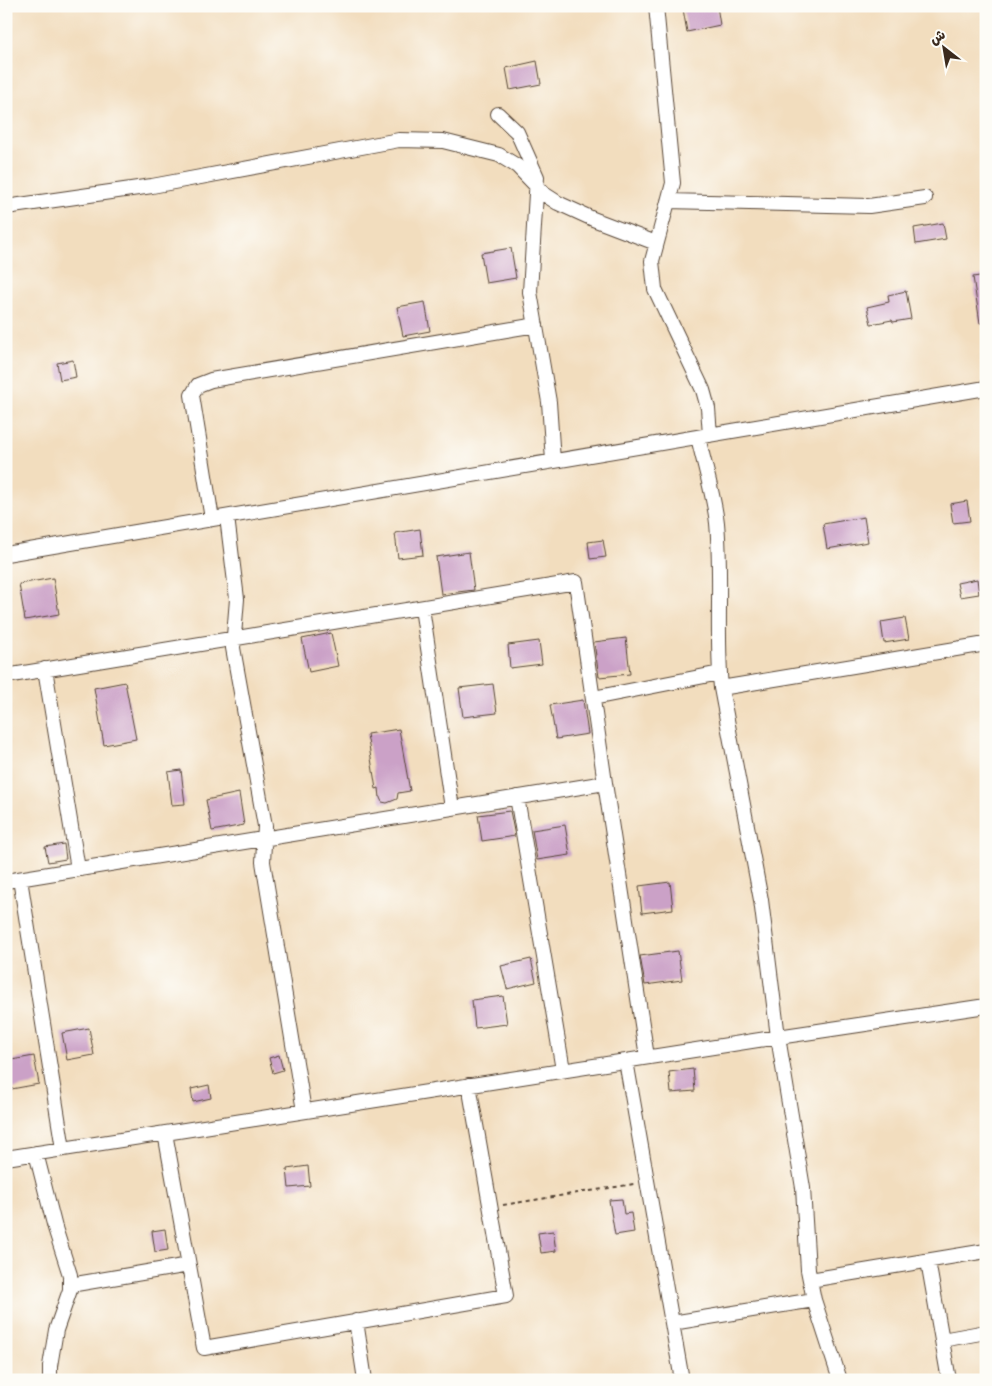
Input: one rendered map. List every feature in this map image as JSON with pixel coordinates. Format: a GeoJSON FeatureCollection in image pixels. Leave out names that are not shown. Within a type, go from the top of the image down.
{"type":"FeatureCollection","features":[{"type":"Feature","properties":{"kind":"street"},"geometry":{"type":"LineString","coordinates":[[656,6],[673,183],[652,261],[655,289],[703,390],[708,408],[704,436],[719,551],[721,688],[761,900],[778,1037],[803,1188],[808,1270],[814,1300],[840,1380]]}},
{"type":"Feature","properties":{"kind":"street"},"geometry":{"type":"LineString","coordinates":[[498,114],[517,132],[537,178],[530,292],[549,402],[553,462]]}},
{"type":"Feature","properties":{"kind":"street"},"geometry":{"type":"LineString","coordinates":[[6,207],[152,186],[398,140],[443,141],[499,155],[517,166],[544,194],[558,203],[593,219],[656,243]]}},
{"type":"Feature","properties":{"kind":"street"},"geometry":{"type":"LineString","coordinates":[[668,201],[869,206],[925,198]]}},
{"type":"Feature","properties":{"kind":"street"},"geometry":{"type":"LineString","coordinates":[[212,519],[192,396],[198,385],[211,380],[536,326]]}},
{"type":"Feature","properties":{"kind":"street"},"geometry":{"type":"LineString","coordinates":[[6,554],[986,388]]}},
{"type":"Feature","properties":{"kind":"street"},"geometry":{"type":"LineString","coordinates":[[227,517],[237,599],[233,648],[265,826],[263,862],[304,1111]]}},
{"type":"Feature","properties":{"kind":"street"},"geometry":{"type":"LineString","coordinates":[[6,676],[576,582],[646,1057]]}},
{"type":"Feature","properties":{"kind":"street"},"geometry":{"type":"LineString","coordinates":[[422,608],[452,808]]}},
{"type":"Feature","properties":{"kind":"street"},"geometry":{"type":"LineString","coordinates":[[721,688],[986,644]]}},
{"type":"Feature","properties":{"kind":"street"},"geometry":{"type":"LineString","coordinates":[[45,669],[78,869]]}},
{"type":"Feature","properties":{"kind":"street"},"geometry":{"type":"LineString","coordinates":[[592,698],[720,674]]}},
{"type":"Feature","properties":{"kind":"street"},"geometry":{"type":"LineString","coordinates":[[6,881],[605,783]]}},
{"type":"Feature","properties":{"kind":"street"},"geometry":{"type":"LineString","coordinates":[[517,798],[563,1070]]}},
{"type":"Feature","properties":{"kind":"street"},"geometry":{"type":"LineString","coordinates":[[20,879],[63,1149]]}},
{"type":"Feature","properties":{"kind":"street"},"geometry":{"type":"LineString","coordinates":[[6,1158],[646,1057],[986,1006]]}},
{"type":"Feature","properties":{"kind":"street"},"geometry":{"type":"LineString","coordinates":[[626,1061],[682,1380]]}},
{"type":"Feature","properties":{"kind":"street"},"geometry":{"type":"LineString","coordinates":[[165,1133],[204,1348],[506,1296],[469,1085]]}},
{"type":"Feature","properties":{"kind":"street"},"geometry":{"type":"LineString","coordinates":[[36,1153],[54,1228],[70,1274],[70,1285],[56,1330],[50,1366],[50,1380]]}},
{"type":"Feature","properties":{"kind":"street"},"geometry":{"type":"LineString","coordinates":[[810,1280],[986,1251]]}},
{"type":"Feature","properties":{"kind":"street"},"geometry":{"type":"LineString","coordinates":[[928,1261],[949,1380]]}},
{"type":"Feature","properties":{"kind":"street"},"geometry":{"type":"LineString","coordinates":[[70,1285],[189,1264]]}},
{"type":"Feature","properties":{"kind":"street"},"geometry":{"type":"LineString","coordinates":[[672,1323],[814,1300]]}},
{"type":"Feature","properties":{"kind":"street"},"geometry":{"type":"LineString","coordinates":[[356,1321],[365,1380]]}},
{"type":"Feature","properties":{"kind":"street"},"geometry":{"type":"LineString","coordinates":[[942,1340],[986,1332]]}},
{"type":"Feature","properties":{"kind":"path"},"geometry":{"type":"LineString","coordinates":[[490,1207],[647,1182]]}},
{"type":"Feature","properties":{"kind":"building"},"geometry":{"type":"Polygon","coordinates":[[[696,6],[717,6],[720,25],[687,32],[683,9],[696,6]]]}},
{"type":"Feature","properties":{"kind":"building"},"geometry":{"type":"Polygon","coordinates":[[[537,61],[541,84],[510,90],[506,68],[537,61]]]}},
{"type":"Feature","properties":{"kind":"building"},"geometry":{"type":"Polygon","coordinates":[[[943,223],[946,239],[916,244],[914,228],[943,223]]]}},
{"type":"Feature","properties":{"kind":"building"},"geometry":{"type":"Polygon","coordinates":[[[511,248],[516,278],[486,283],[481,253],[511,248]]]}},
{"type":"Feature","properties":{"kind":"building"},"geometry":{"type":"Polygon","coordinates":[[[986,275],[986,323],[980,323],[973,277],[986,275]]]}},
{"type":"Feature","properties":{"kind":"building"},"geometry":{"type":"Polygon","coordinates":[[[906,291],[911,319],[871,324],[867,307],[889,302],[888,295],[906,291]]]}},
{"type":"Feature","properties":{"kind":"building"},"geometry":{"type":"Polygon","coordinates":[[[425,302],[430,331],[403,336],[397,307],[425,302]]]}},
{"type":"Feature","properties":{"kind":"building"},"geometry":{"type":"Polygon","coordinates":[[[73,360],[76,377],[60,380],[57,363],[73,360]]]}},
{"type":"Feature","properties":{"kind":"building"},"geometry":{"type":"Polygon","coordinates":[[[967,501],[970,521],[953,523],[950,504],[967,501]]]}},
{"type":"Feature","properties":{"kind":"building"},"geometry":{"type":"Polygon","coordinates":[[[864,517],[868,542],[827,549],[823,524],[864,517]]]}},
{"type":"Feature","properties":{"kind":"building"},"geometry":{"type":"Polygon","coordinates":[[[420,529],[423,555],[398,558],[395,533],[420,529]]]}},
{"type":"Feature","properties":{"kind":"building"},"geometry":{"type":"Polygon","coordinates":[[[603,540],[606,557],[590,559],[588,542],[603,540]]]}},
{"type":"Feature","properties":{"kind":"building"},"geometry":{"type":"Polygon","coordinates":[[[469,552],[474,590],[441,594],[436,557],[469,552]]]}},
{"type":"Feature","properties":{"kind":"building"},"geometry":{"type":"Polygon","coordinates":[[[53,578],[59,614],[25,620],[19,584],[53,578]]]}},
{"type":"Feature","properties":{"kind":"building"},"geometry":{"type":"Polygon","coordinates":[[[977,579],[979,594],[960,597],[957,583],[977,579]]]}},
{"type":"Feature","properties":{"kind":"building"},"geometry":{"type":"Polygon","coordinates":[[[905,618],[909,639],[884,643],[881,622],[905,618]]]}},
{"type":"Feature","properties":{"kind":"building"},"geometry":{"type":"Polygon","coordinates":[[[331,633],[338,666],[309,672],[302,639],[331,633]]]}},
{"type":"Feature","properties":{"kind":"building"},"geometry":{"type":"Polygon","coordinates":[[[626,638],[630,674],[599,677],[594,642],[626,638]]]}},
{"type":"Feature","properties":{"kind":"building"},"geometry":{"type":"Polygon","coordinates":[[[539,641],[542,664],[510,668],[508,645],[539,641]]]}},
{"type":"Feature","properties":{"kind":"building"},"geometry":{"type":"Polygon","coordinates":[[[125,682],[136,739],[104,745],[94,688],[125,682]]]}},
{"type":"Feature","properties":{"kind":"building"},"geometry":{"type":"Polygon","coordinates":[[[493,684],[497,713],[463,717],[459,688],[493,684]]]}},
{"type":"Feature","properties":{"kind":"building"},"geometry":{"type":"Polygon","coordinates":[[[583,700],[588,734],[556,739],[550,705],[583,700]]]}},
{"type":"Feature","properties":{"kind":"building"},"geometry":{"type":"Polygon","coordinates":[[[399,729],[410,791],[398,793],[397,799],[387,803],[382,802],[379,788],[376,789],[367,734],[399,729]]]}},
{"type":"Feature","properties":{"kind":"building"},"geometry":{"type":"Polygon","coordinates":[[[181,770],[185,804],[172,805],[168,772],[181,770]]]}},
{"type":"Feature","properties":{"kind":"building"},"geometry":{"type":"Polygon","coordinates":[[[239,793],[244,825],[212,831],[206,800],[239,793]]]}},
{"type":"Feature","properties":{"kind":"building"},"geometry":{"type":"Polygon","coordinates":[[[510,811],[515,836],[482,841],[478,815],[510,811]]]}},
{"type":"Feature","properties":{"kind":"building"},"geometry":{"type":"Polygon","coordinates":[[[565,825],[570,855],[537,860],[532,830],[565,825]]]}},
{"type":"Feature","properties":{"kind":"building"},"geometry":{"type":"Polygon","coordinates":[[[64,844],[66,859],[48,862],[45,847],[64,844]]]}},
{"type":"Feature","properties":{"kind":"building"},"geometry":{"type":"Polygon","coordinates":[[[670,882],[673,909],[642,913],[639,886],[670,882]]]}},
{"type":"Feature","properties":{"kind":"building"},"geometry":{"type":"Polygon","coordinates":[[[678,951],[682,980],[645,985],[640,956],[678,951]]]}},
{"type":"Feature","properties":{"kind":"building"},"geometry":{"type":"Polygon","coordinates":[[[531,959],[536,982],[507,989],[501,966],[531,959]]]}},
{"type":"Feature","properties":{"kind":"building"},"geometry":{"type":"Polygon","coordinates":[[[503,996],[507,1024],[475,1028],[472,1000],[503,996]]]}},
{"type":"Feature","properties":{"kind":"building"},"geometry":{"type":"Polygon","coordinates":[[[89,1028],[94,1055],[67,1060],[62,1033],[89,1028]]]}},
{"type":"Feature","properties":{"kind":"building"},"geometry":{"type":"Polygon","coordinates":[[[279,1055],[283,1070],[273,1073],[269,1058],[279,1055]]]}},
{"type":"Feature","properties":{"kind":"building"},"geometry":{"type":"Polygon","coordinates":[[[34,1056],[39,1084],[6,1090],[6,1061],[34,1056]]]}},
{"type":"Feature","properties":{"kind":"building"},"geometry":{"type":"Polygon","coordinates":[[[693,1069],[695,1091],[671,1093],[669,1072],[693,1069]]]}},
{"type":"Feature","properties":{"kind":"building"},"geometry":{"type":"Polygon","coordinates":[[[209,1085],[211,1098],[193,1102],[191,1089],[209,1085]]]}},
{"type":"Feature","properties":{"kind":"building"},"geometry":{"type":"Polygon","coordinates":[[[308,1166],[310,1186],[289,1188],[287,1169],[308,1166]]]}},
{"type":"Feature","properties":{"kind":"building"},"geometry":{"type":"Polygon","coordinates":[[[622,1199],[624,1214],[631,1213],[634,1232],[615,1235],[609,1200],[622,1199]]]}},
{"type":"Feature","properties":{"kind":"building"},"geometry":{"type":"Polygon","coordinates":[[[165,1229],[168,1250],[155,1252],[152,1231],[165,1229]]]}},
{"type":"Feature","properties":{"kind":"building"},"geometry":{"type":"Polygon","coordinates":[[[553,1231],[556,1251],[541,1253],[538,1233],[553,1231]]]}}]}
